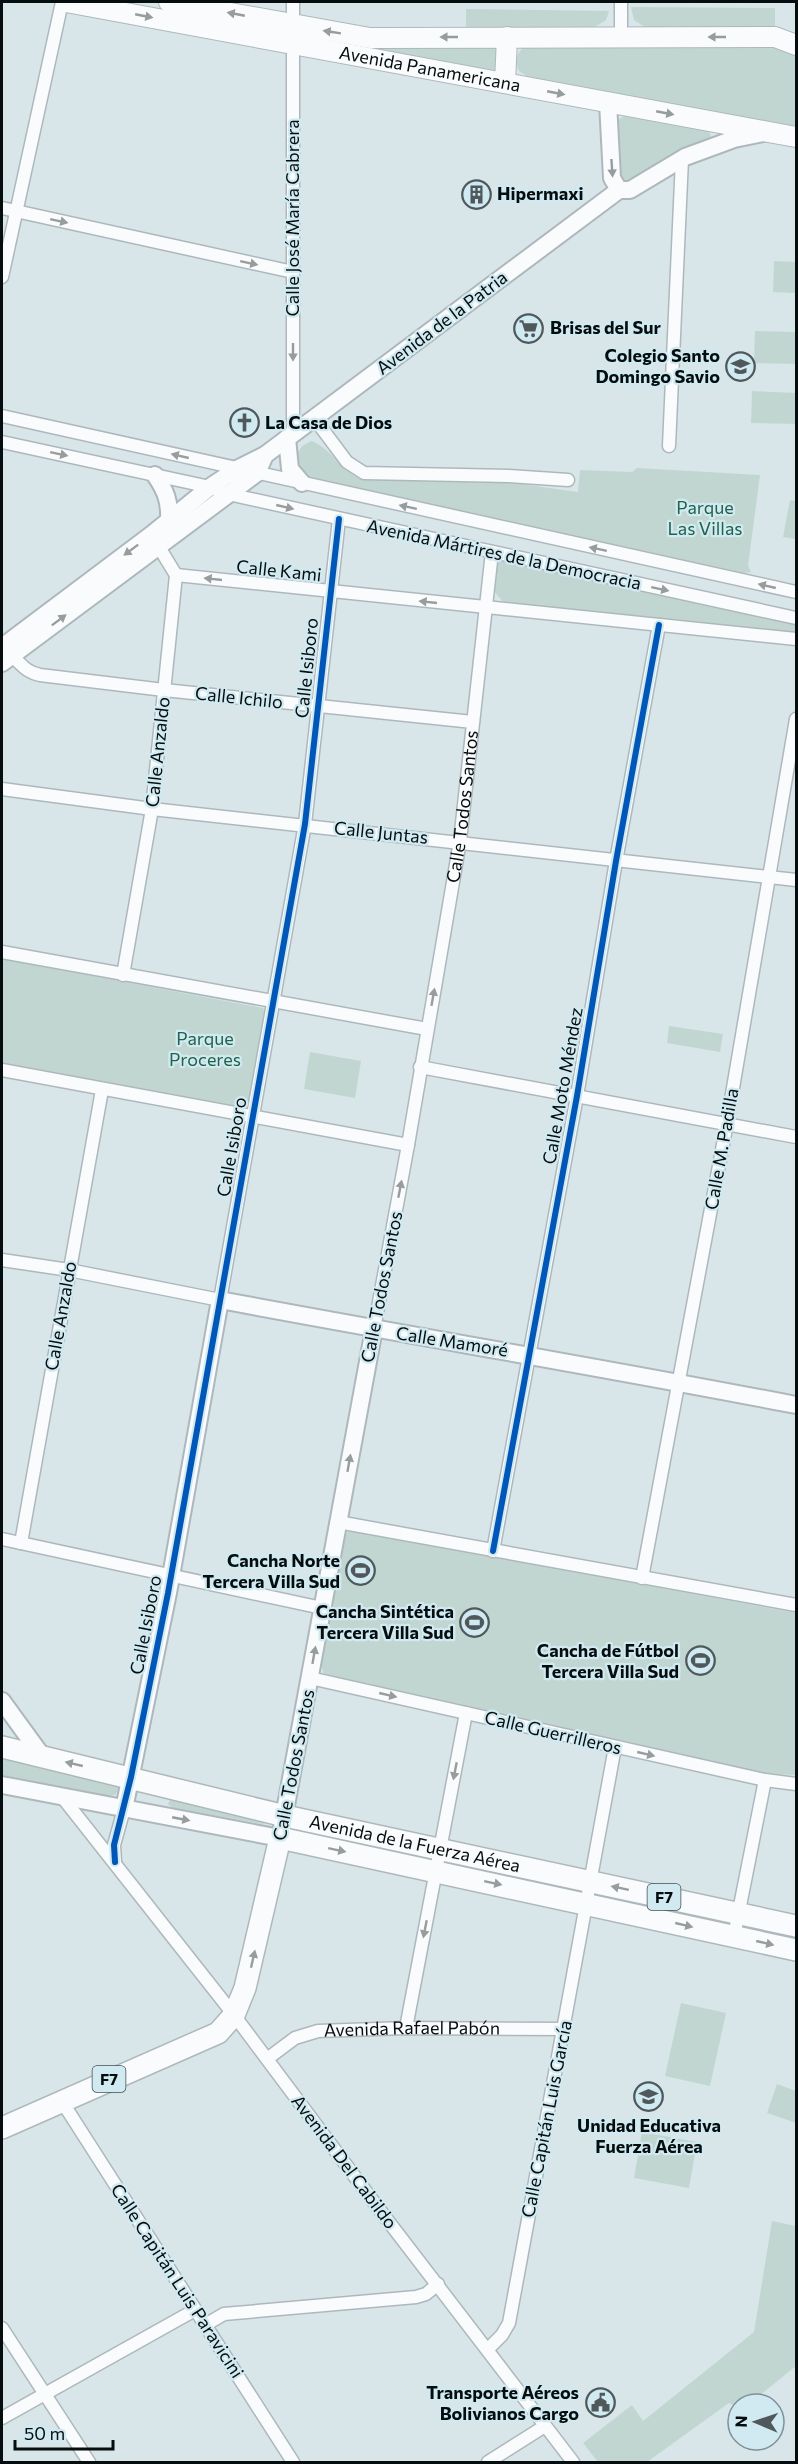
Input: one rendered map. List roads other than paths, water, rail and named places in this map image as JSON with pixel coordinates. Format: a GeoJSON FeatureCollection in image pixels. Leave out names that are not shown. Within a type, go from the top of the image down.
{"type":"FeatureCollection","features":[{"type":"Feature","properties":{"kind":"highway","name":"Avenida de la Fuerza Aérea"},"geometry":{"type":"LineString","coordinates":[[2,1747],[285,1816],[796,1926]]}},
{"type":"Feature","properties":{"kind":"highway","name":"Avenida de la Fuerza Aérea"},"geometry":{"type":"LineString","coordinates":[[280,1838],[796,1950]]}},
{"type":"Feature","properties":{"kind":"highway","name":"Calle Todos Santos"},"geometry":{"type":"LineString","coordinates":[[234,2015],[252,1965],[280,1838]]}},
{"type":"Feature","properties":{"kind":"highway","name":"F7"},"geometry":{"type":"LineString","coordinates":[[2,2128],[218,2032],[234,2015]]}},
{"type":"Feature","properties":{"kind":"main road","name":"Avenida Panamericana"},"geometry":{"type":"LineString","coordinates":[[64,2],[293,35],[370,38],[775,37],[796,45]]}},
{"type":"Feature","properties":{"kind":"main road","name":"Avenida Panamericana"},"geometry":{"type":"LineString","coordinates":[[169,2],[293,35],[505,83],[796,137]]}},
{"type":"Feature","properties":{"kind":"main road"},"geometry":{"type":"LineString","coordinates":[[505,83],[507,37]]}},
{"type":"Feature","properties":{"kind":"street"},"geometry":{"type":"LineString","coordinates":[[2,277],[15,211],[64,2]]}},
{"type":"Feature","properties":{"kind":"street","name":"Calle José María Cabrera"},"geometry":{"type":"LineString","coordinates":[[290,436],[293,272],[293,2]]}},
{"type":"Feature","properties":{"kind":"street"},"geometry":{"type":"LineString","coordinates":[[621,2],[621,36]]}},
{"type":"Feature","properties":{"kind":"street"},"geometry":{"type":"LineString","coordinates":[[775,37],[796,37]]}},
{"type":"Feature","properties":{"kind":"street"},"geometry":{"type":"LineString","coordinates":[[608,102],[612,178],[619,190]]}},
{"type":"Feature","properties":{"kind":"street","name":"Avenida de la Patria"},"geometry":{"type":"LineString","coordinates":[[155,541],[169,521],[210,488],[237,469],[265,456],[619,190],[630,190],[682,159],[734,139],[767,131]]}},
{"type":"Feature","properties":{"kind":"street"},"geometry":{"type":"LineString","coordinates":[[669,446],[682,159]]}},
{"type":"Feature","properties":{"kind":"street"},"geometry":{"type":"LineString","coordinates":[[2,208],[293,272]]}},
{"type":"Feature","properties":{"kind":"street","name":"Avenida Mártires de la Democracia"},"geometry":{"type":"LineString","coordinates":[[2,416],[796,592]]}},
{"type":"Feature","properties":{"kind":"street"},"geometry":{"type":"LineString","coordinates":[[314,418],[347,462],[364,473],[509,476],[568,480]]}},
{"type":"Feature","properties":{"kind":"street"},"geometry":{"type":"LineString","coordinates":[[290,436],[290,469],[302,483]]}},
{"type":"Feature","properties":{"kind":"street","name":"Avenida Mártires de la Democracia"},"geometry":{"type":"LineString","coordinates":[[2,442],[155,475],[339,519],[796,618]]}},
{"type":"Feature","properties":{"kind":"street","name":"Avenida de la Patria"},"geometry":{"type":"LineString","coordinates":[[4,655],[155,541],[228,494],[257,472],[265,456]]}},
{"type":"Feature","properties":{"kind":"street"},"geometry":{"type":"LineString","coordinates":[[155,475],[167,492],[170,508],[169,521]]}},
{"type":"Feature","properties":{"kind":"street","name":"Calle Isiboro"},"geometry":{"type":"LineString","coordinates":[[131,1777],[171,1575],[305,824],[339,519]]}},
{"type":"Feature","properties":{"kind":"street"},"geometry":{"type":"LineString","coordinates":[[155,541],[176,575]]}},
{"type":"Feature","properties":{"kind":"street","name":"Calle Todos Santos"},"geometry":{"type":"LineString","coordinates":[[280,1838],[408,1146],[460,841],[492,552]]}},
{"type":"Feature","properties":{"kind":"street","name":"Calle Kami"},"geometry":{"type":"LineString","coordinates":[[176,575],[796,639]]}},
{"type":"Feature","properties":{"kind":"street","name":"Calle Anzaldo"},"geometry":{"type":"LineString","coordinates":[[123,975],[152,809],[176,575]]}},
{"type":"Feature","properties":{"kind":"street","name":"Calle Moto Méndez"},"geometry":{"type":"LineString","coordinates":[[493,1551],[577,1096],[616,861],[659,625]]}},
{"type":"Feature","properties":{"kind":"street","name":"Calle Ichilo"},"geometry":{"type":"LineString","coordinates":[[4,655],[30,673],[164,690],[473,722]]}},
{"type":"Feature","properties":{"kind":"street","name":"Calle M. Padilla"},"geometry":{"type":"LineString","coordinates":[[642,1578],[727,1123],[796,719]]}},
{"type":"Feature","properties":{"kind":"street","name":"Calle Juntas"},"geometry":{"type":"LineString","coordinates":[[2,789],[152,809],[460,841],[616,861],[796,880]]}},
{"type":"Feature","properties":{"kind":"street"},"geometry":{"type":"LineString","coordinates":[[2,952],[427,1029]]}},
{"type":"Feature","properties":{"kind":"street"},"geometry":{"type":"LineString","coordinates":[[420,1067],[796,1137]]}},
{"type":"Feature","properties":{"kind":"street"},"geometry":{"type":"LineString","coordinates":[[2,1071],[408,1146]]}},
{"type":"Feature","properties":{"kind":"street","name":"Calle Anzaldo"},"geometry":{"type":"LineString","coordinates":[[21,1543],[102,1090]]}},
{"type":"Feature","properties":{"kind":"street","name":"Calle Mamoré"},"geometry":{"type":"LineString","coordinates":[[2,1260],[69,1270],[374,1329],[529,1354],[796,1405]]}},
{"type":"Feature","properties":{"kind":"street"},"geometry":{"type":"LineString","coordinates":[[339,1522],[796,1605]]}},
{"type":"Feature","properties":{"kind":"street"},"geometry":{"type":"LineString","coordinates":[[2,1539],[322,1608]]}},
{"type":"Feature","properties":{"kind":"street","name":"Calle Guerrilleros"},"geometry":{"type":"LineString","coordinates":[[310,1678],[765,1780],[796,1784]]}},
{"type":"Feature","properties":{"kind":"street"},"geometry":{"type":"LineString","coordinates":[[2,1701],[42,1756]]}},
{"type":"Feature","properties":{"kind":"street"},"geometry":{"type":"LineString","coordinates":[[406,2028],[466,1713]]}},
{"type":"Feature","properties":{"kind":"street","name":"Calle Capitán Luis García"},"geometry":{"type":"LineString","coordinates":[[488,2349],[502,2335],[509,2323],[615,1747]]}},
{"type":"Feature","properties":{"kind":"street"},"geometry":{"type":"LineString","coordinates":[[116,1862],[114,1845],[131,1777]]}},
{"type":"Feature","properties":{"kind":"street"},"geometry":{"type":"LineString","coordinates":[[734,1936],[765,1780]]}},
{"type":"Feature","properties":{"kind":"street","name":"Avenida de la Fuerza Aérea"},"geometry":{"type":"LineString","coordinates":[[2,1785],[280,1838]]}},
{"type":"Feature","properties":{"kind":"street","name":"Avenida Del Cabildo"},"geometry":{"type":"LineString","coordinates":[[63,1798],[116,1862],[234,2015],[573,2463]]}},
{"type":"Feature","properties":{"kind":"street","name":"Avenida Rafael Pabón"},"geometry":{"type":"LineString","coordinates":[[267,2059],[296,2038],[318,2031],[406,2028],[564,2029]]}},
{"type":"Feature","properties":{"kind":"street","name":"Calle Capitán Luis Paravicini"},"geometry":{"type":"LineString","coordinates":[[61,2100],[293,2463]]}},
{"type":"Feature","properties":{"kind":"street"},"geometry":{"type":"LineString","coordinates":[[205,2325],[224,2314],[416,2297],[426,2294],[438,2284]]}},
{"type":"Feature","properties":{"kind":"street"},"geometry":{"type":"LineString","coordinates":[[2,2418],[195,2310]]}},
{"type":"Feature","properties":{"kind":"street"},"geometry":{"type":"LineString","coordinates":[[2,2328],[89,2463]]}},
{"type":"Feature","properties":{"kind":"street"},"geometry":{"type":"LineString","coordinates":[[488,2463],[545,2426]]}},
{"type":"Feature","properties":{"kind":"place","name":"Hipermaxi"},"geometry":{"type":"Point","coordinates":[476,194]}},
{"type":"Feature","properties":{"kind":"place","name":"Brisas del Sur"},"geometry":{"type":"Point","coordinates":[529,328]}},
{"type":"Feature","properties":{"kind":"place","name":"Colegio Santo Domingo Savio"},"geometry":{"type":"Point","coordinates":[741,366]}},
{"type":"Feature","properties":{"kind":"place","name":"La Casa de Dios"},"geometry":{"type":"Point","coordinates":[244,423]}},
{"type":"Feature","properties":{"kind":"place","name":"Cancha Norte Tercera Villa Sud"},"geometry":{"type":"Point","coordinates":[361,1571]}},
{"type":"Feature","properties":{"kind":"place","name":"Cancha Sintética Tercera Villa Sud"},"geometry":{"type":"Point","coordinates":[475,1622]}},
{"type":"Feature","properties":{"kind":"place","name":"Cancha de Fútbol Tercera Villa Sud"},"geometry":{"type":"Point","coordinates":[700,1661]}},
{"type":"Feature","properties":{"kind":"place","name":"Unidad Educativa Fuerza Aérea"},"geometry":{"type":"Point","coordinates":[649,2097]}},
{"type":"Feature","properties":{"kind":"place","name":"Transporte Aéreos Bolivianos Cargo"},"geometry":{"type":"Point","coordinates":[600,2403]}},
{"type":"Feature","properties":{"kind":"park label","name":"Parque Las Villas"},"geometry":{"type":"Point","coordinates":[705,518]}},
{"type":"Feature","properties":{"kind":"park label","name":"Parque Proceres"},"geometry":{"type":"Point","coordinates":[205,1049]}}]}
